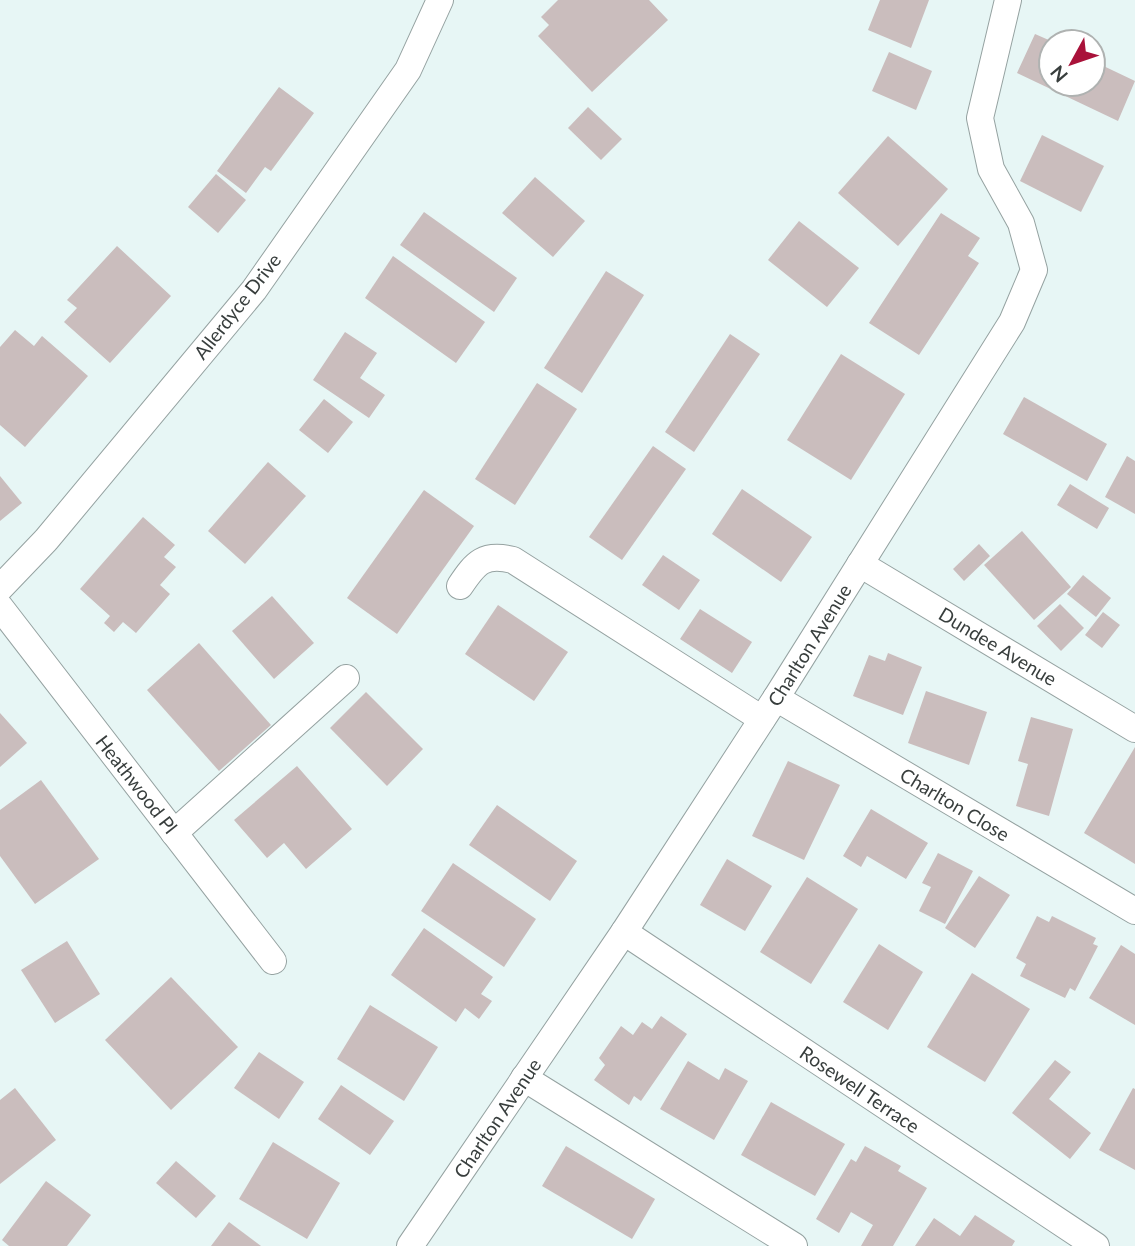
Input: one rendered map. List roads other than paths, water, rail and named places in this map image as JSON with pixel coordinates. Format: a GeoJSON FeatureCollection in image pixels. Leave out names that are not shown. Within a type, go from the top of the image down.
{"type":"FeatureCollection","features":[{"type":"Feature","properties":{"kind":"street","name":"Allerdyce Drive"},"geometry":{"type":"LineString","coordinates":[[0,588],[46,540],[254,290],[408,70],[440,0]]}},
{"type":"Feature","properties":{"kind":"street","name":"Charlton Avenue"},"geometry":{"type":"LineString","coordinates":[[410,1246],[624,933],[1012,322],[1034,270],[1021,223],[991,169],[980,118],[1008,0]]}},
{"type":"Feature","properties":{"kind":"street","name":"Charlton Close"},"geometry":{"type":"LineString","coordinates":[[460,586],[472,568],[484,560],[496,556],[513,560],[769,708],[1135,911]]}},
{"type":"Feature","properties":{"kind":"street","name":"Dundee Avenue"},"geometry":{"type":"LineString","coordinates":[[860,564],[1135,729]]}},
{"type":"Feature","properties":{"kind":"street","name":"Heathwood Pl"},"geometry":{"type":"LineString","coordinates":[[0,607],[273,961]]}},
{"type":"Feature","properties":{"kind":"street"},"geometry":{"type":"LineString","coordinates":[[174,833],[346,678]]}},
{"type":"Feature","properties":{"kind":"street","name":"Rosewell Terrace"},"geometry":{"type":"LineString","coordinates":[[624,933],[1096,1246]]}},
{"type":"Feature","properties":{"kind":"street"},"geometry":{"type":"LineString","coordinates":[[524,1078],[794,1246]]}}]}
